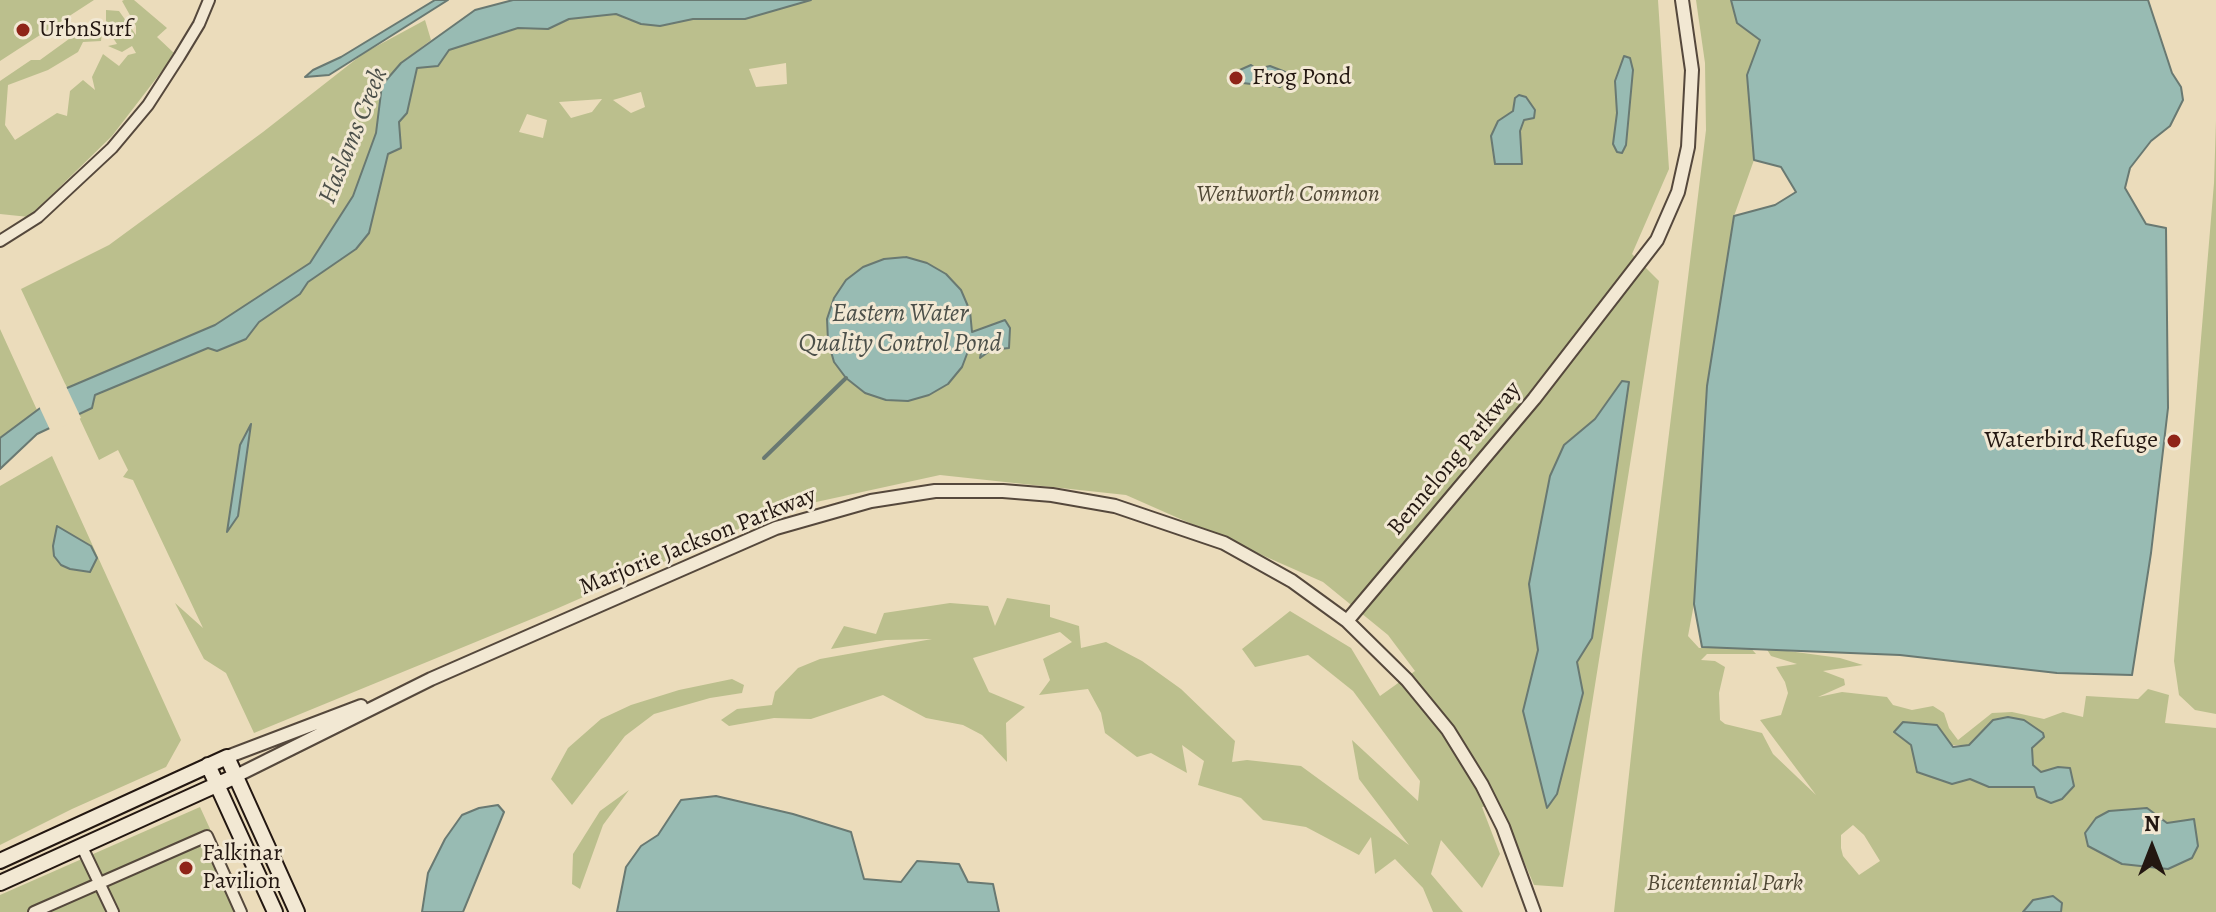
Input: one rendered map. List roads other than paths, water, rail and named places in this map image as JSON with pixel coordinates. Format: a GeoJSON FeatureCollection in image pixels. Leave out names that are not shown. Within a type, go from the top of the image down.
{"type":"FeatureCollection","features":[{"type":"Feature","properties":{"kind":"main road"},"geometry":{"type":"LineString","coordinates":[[0,861],[227,757],[297,912]]}},
{"type":"Feature","properties":{"kind":"main road"},"geometry":{"type":"LineString","coordinates":[[208,765],[275,912]]}},
{"type":"Feature","properties":{"kind":"main road"},"geometry":{"type":"LineString","coordinates":[[0,883],[236,776]]}},
{"type":"Feature","properties":{"kind":"main road"},"geometry":{"type":"LineString","coordinates":[[72,829],[82,847]]}},
{"type":"Feature","properties":{"kind":"street"},"geometry":{"type":"LineString","coordinates":[[0,241],[38,217],[112,148],[148,105],[199,24],[209,0]]}},
{"type":"Feature","properties":{"kind":"street","name":"Bennelong Parkway"},"geometry":{"type":"LineString","coordinates":[[1347,621],[1534,399],[1657,240],[1678,192],[1688,147],[1692,70],[1682,0]]}},
{"type":"Feature","properties":{"kind":"street","name":"Marjorie Jackson Parkway"},"geometry":{"type":"LineString","coordinates":[[227,757],[431,679],[776,528],[871,501],[935,491],[1052,495],[1115,506],[1168,522],[1224,543],[1258,561],[1292,581],[1347,621]]}},
{"type":"Feature","properties":{"kind":"street"},"geometry":{"type":"LineString","coordinates":[[1347,621],[1407,680],[1454,740],[1503,827],[1534,912]]}},
{"type":"Feature","properties":{"kind":"street","name":"Marjorie Jackson Parkway"},"geometry":{"type":"LineString","coordinates":[[236,776],[431,679]]}},
{"type":"Feature","properties":{"kind":"street"},"geometry":{"type":"LineString","coordinates":[[34,912],[207,836],[241,912]]}},
{"type":"Feature","properties":{"kind":"street"},"geometry":{"type":"LineString","coordinates":[[82,847],[113,912]]}},
{"type":"Feature","properties":{"kind":"water"},"geometry":{"type":"Polygon","coordinates":[[[435,0],[448,0],[329,75],[305,77],[313,70],[341,57],[435,0]]]}},
{"type":"Feature","properties":{"kind":"water","name":"Haslams Creek"},"geometry":{"type":"Polygon","coordinates":[[[513,0],[811,0],[745,19],[693,19],[660,26],[641,24],[616,14],[569,19],[548,29],[518,28],[449,50],[438,66],[417,68],[407,113],[399,122],[401,148],[388,154],[369,233],[356,249],[308,282],[300,294],[259,322],[246,339],[217,351],[208,348],[95,395],[92,408],[37,434],[0,469],[0,438],[67,388],[215,325],[310,263],[353,196],[376,133],[382,85],[401,63],[475,10],[513,0]]]}},
{"type":"Feature","properties":{"kind":"water"},"geometry":{"type":"Polygon","coordinates":[[[1731,0],[2148,0],[2172,73],[2181,87],[2183,100],[2170,126],[2151,141],[2130,168],[2125,188],[2146,224],[2166,228],[2168,408],[2151,553],[2132,675],[2057,673],[1900,655],[1702,647],[1694,604],[1707,386],[1734,216],[1775,205],[1796,192],[1781,167],[1754,160],[1747,75],[1760,40],[1737,23],[1731,0]]]}},
{"type":"Feature","properties":{"kind":"water"},"geometry":{"type":"Polygon","coordinates":[[[1624,56],[1630,58],[1633,70],[1626,145],[1622,153],[1617,152],[1613,144],[1617,113],[1615,81],[1624,56]]]}},
{"type":"Feature","properties":{"kind":"water"},"geometry":{"type":"Polygon","coordinates":[[[1251,65],[1257,69],[1270,66],[1283,71],[1287,73],[1286,80],[1280,87],[1243,83],[1233,73],[1251,65]]]}},
{"type":"Feature","properties":{"kind":"water"},"geometry":{"type":"Polygon","coordinates":[[[1519,95],[1526,97],[1535,110],[1534,118],[1524,120],[1520,131],[1522,164],[1495,164],[1491,136],[1498,121],[1513,111],[1515,98],[1519,95]]]}},
{"type":"Feature","properties":{"kind":"water","name":"Eastern Water Quality Control Pond"},"geometry":{"type":"Polygon","coordinates":[[[906,257],[927,263],[946,274],[961,290],[970,311],[972,332],[1005,320],[1010,328],[1009,348],[991,350],[980,358],[982,347],[970,346],[962,367],[948,384],[929,395],[908,401],[886,400],[865,393],[846,378],[834,362],[828,341],[827,319],[834,298],[846,280],[863,267],[884,259],[906,257]]]}},
{"type":"Feature","properties":{"kind":"water"},"geometry":{"type":"Polygon","coordinates":[[[1622,381],[1629,382],[1592,638],[1577,662],[1583,693],[1557,794],[1547,808],[1523,711],[1538,650],[1529,584],[1550,476],[1564,445],[1595,419],[1622,381]]]}},
{"type":"Feature","properties":{"kind":"water"},"geometry":{"type":"Polygon","coordinates":[[[251,424],[238,516],[227,532],[240,445],[251,424]]]}},
{"type":"Feature","properties":{"kind":"water"},"geometry":{"type":"Polygon","coordinates":[[[57,526],[91,546],[97,558],[90,572],[61,565],[54,556],[57,526]]]}},
{"type":"Feature","properties":{"kind":"water"},"geometry":{"type":"Polygon","coordinates":[[[2008,717],[2024,720],[2043,733],[2044,737],[2032,748],[2033,765],[2041,772],[2058,767],[2070,768],[2074,786],[2062,799],[2051,803],[2037,797],[2034,787],[1989,787],[1970,779],[1952,784],[1917,772],[1911,745],[1894,732],[1903,722],[1937,725],[1953,747],[1969,745],[1993,720],[2008,717]]]}},
{"type":"Feature","properties":{"kind":"water"},"geometry":{"type":"Polygon","coordinates":[[[716,796],[793,814],[851,832],[864,879],[901,882],[917,861],[959,864],[968,882],[993,884],[999,912],[617,912],[626,867],[641,846],[658,835],[681,800],[716,796]]]}},
{"type":"Feature","properties":{"kind":"water"},"geometry":{"type":"Polygon","coordinates":[[[498,805],[504,812],[463,912],[422,912],[428,873],[445,839],[462,815],[498,805]]]}},
{"type":"Feature","properties":{"kind":"water"},"geometry":{"type":"Polygon","coordinates":[[[2147,808],[2167,823],[2194,819],[2198,846],[2192,858],[2168,869],[2122,864],[2088,846],[2085,833],[2096,818],[2109,811],[2147,808]]]}},
{"type":"Feature","properties":{"kind":"water"},"geometry":{"type":"Polygon","coordinates":[[[2053,896],[2062,903],[2061,912],[2023,912],[2033,900],[2053,896]]]}},
{"type":"Feature","properties":{"kind":"waterway"},"geometry":{"type":"LineString","coordinates":[[764,458],[846,378]]}},
{"type":"Feature","properties":{"kind":"place","name":"UrbnSurf"},"geometry":{"type":"Point","coordinates":[23,30]}},
{"type":"Feature","properties":{"kind":"place","name":"Frog Pond"},"geometry":{"type":"Point","coordinates":[1236,78]}},
{"type":"Feature","properties":{"kind":"place","name":"Waterbird Refuge"},"geometry":{"type":"Point","coordinates":[2174,441]}},
{"type":"Feature","properties":{"kind":"place","name":"Falkinar Pavilion"},"geometry":{"type":"Point","coordinates":[186,868]}},
{"type":"Feature","properties":{"kind":"park label","name":"Wentworth Common"},"geometry":{"type":"Point","coordinates":[1288,195]}},
{"type":"Feature","properties":{"kind":"park label","name":"Bicentennial Park"},"geometry":{"type":"Point","coordinates":[1725,884]}}]}
